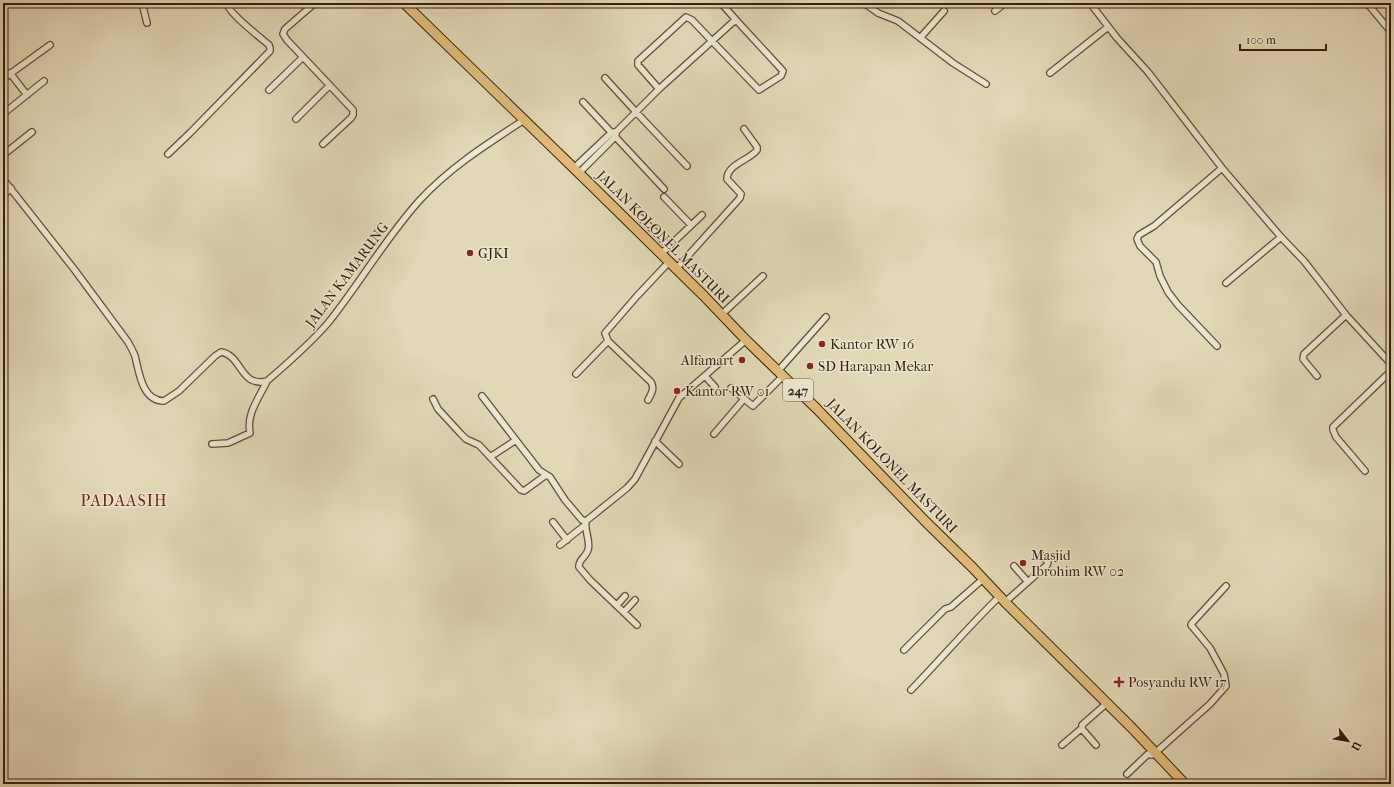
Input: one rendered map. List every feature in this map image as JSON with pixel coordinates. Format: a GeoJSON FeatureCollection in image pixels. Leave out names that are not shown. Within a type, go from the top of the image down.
{"type":"FeatureCollection","features":[{"type":"Feature","properties":{"kind":"main road","name":"JALAN KOLONEL MASTURI"},"geometry":{"type":"LineString","coordinates":[[404,3],[659,252],[1185,784]]}},
{"type":"Feature","properties":{"kind":"street"},"geometry":{"type":"LineString","coordinates":[[142,3],[147,23]]}},
{"type":"Feature","properties":{"kind":"street"},"geometry":{"type":"LineString","coordinates":[[168,154],[196,128],[270,51],[269,45],[231,10],[227,3]]}},
{"type":"Feature","properties":{"kind":"street"},"geometry":{"type":"LineString","coordinates":[[315,3],[285,29],[283,36],[304,57],[353,112],[351,118],[323,144]]}},
{"type":"Feature","properties":{"kind":"street"},"geometry":{"type":"LineString","coordinates":[[659,89],[637,63],[684,18],[689,18],[692,20],[758,90],[762,89],[781,76],[783,72],[782,69],[721,3]]}},
{"type":"Feature","properties":{"kind":"street"},"geometry":{"type":"LineString","coordinates":[[864,3],[878,13],[898,21],[953,63],[986,84]]}},
{"type":"Feature","properties":{"kind":"street"},"geometry":{"type":"LineString","coordinates":[[995,11],[1005,3]]}},
{"type":"Feature","properties":{"kind":"street"},"geometry":{"type":"LineString","coordinates":[[1090,3],[1108,27],[1148,72],[1222,168],[1281,237],[1304,261],[1346,315],[1391,364]]}},
{"type":"Feature","properties":{"kind":"street"},"geometry":{"type":"LineString","coordinates":[[1367,3],[1391,32]]}},
{"type":"Feature","properties":{"kind":"street"},"geometry":{"type":"LineString","coordinates":[[920,38],[944,11]]}},
{"type":"Feature","properties":{"kind":"street"},"geometry":{"type":"LineString","coordinates":[[576,171],[659,89],[733,22],[737,21]]}},
{"type":"Feature","properties":{"kind":"street"},"geometry":{"type":"LineString","coordinates":[[1050,73],[1108,27]]}},
{"type":"Feature","properties":{"kind":"street"},"geometry":{"type":"LineString","coordinates":[[3,79],[50,45]]}},
{"type":"Feature","properties":{"kind":"street"},"geometry":{"type":"LineString","coordinates":[[269,90],[304,57]]}},
{"type":"Feature","properties":{"kind":"street"},"geometry":{"type":"LineString","coordinates":[[10,73],[27,95]]}},
{"type":"Feature","properties":{"kind":"street"},"geometry":{"type":"LineString","coordinates":[[605,78],[687,166]]}},
{"type":"Feature","properties":{"kind":"street"},"geometry":{"type":"LineString","coordinates":[[3,114],[44,81]]}},
{"type":"Feature","properties":{"kind":"street"},"geometry":{"type":"LineString","coordinates":[[296,119],[329,86]]}},
{"type":"Feature","properties":{"kind":"street"},"geometry":{"type":"LineString","coordinates":[[583,102],[664,189]]}},
{"type":"Feature","properties":{"kind":"street","name":"JALAN KAMARUNG"},"geometry":{"type":"LineString","coordinates":[[267,381],[299,353],[327,323],[391,236],[420,201],[455,168],[524,120]]}},
{"type":"Feature","properties":{"kind":"street"},"geometry":{"type":"LineString","coordinates":[[676,269],[740,198],[741,194],[727,179],[728,174],[732,169],[757,150],[757,146],[744,129]]}},
{"type":"Feature","properties":{"kind":"street"},"geometry":{"type":"LineString","coordinates":[[3,155],[32,132]]}},
{"type":"Feature","properties":{"kind":"street"},"geometry":{"type":"LineString","coordinates":[[1217,346],[1178,305],[1163,281],[1156,262],[1140,246],[1138,239],[1139,235],[1154,226],[1222,168]]}},
{"type":"Feature","properties":{"kind":"street"},"geometry":{"type":"LineString","coordinates":[[3,179],[128,342],[135,355],[141,380],[149,395],[160,401],[169,398],[179,391],[221,352],[228,354],[233,358],[251,380],[260,383],[267,381]]}},
{"type":"Feature","properties":{"kind":"street"},"geometry":{"type":"LineString","coordinates":[[3,196],[11,188]]}},
{"type":"Feature","properties":{"kind":"street"},"geometry":{"type":"LineString","coordinates":[[664,197],[691,225]]}},
{"type":"Feature","properties":{"kind":"street"},"geometry":{"type":"LineString","coordinates":[[659,252],[702,215]]}},
{"type":"Feature","properties":{"kind":"street"},"geometry":{"type":"LineString","coordinates":[[641,218],[667,244]]}},
{"type":"Feature","properties":{"kind":"street"},"geometry":{"type":"LineString","coordinates":[[1226,283],[1281,237]]}},
{"type":"Feature","properties":{"kind":"street"},"geometry":{"type":"LineString","coordinates":[[648,400],[653,390],[651,382],[608,341],[605,333],[668,262]]}},
{"type":"Feature","properties":{"kind":"street"},"geometry":{"type":"LineString","coordinates":[[721,315],[763,276]]}},
{"type":"Feature","properties":{"kind":"street"},"geometry":{"type":"LineString","coordinates":[[1317,376],[1303,359],[1304,354],[1346,315]]}},
{"type":"Feature","properties":{"kind":"street"},"geometry":{"type":"LineString","coordinates":[[732,388],[753,406],[826,317]]}},
{"type":"Feature","properties":{"kind":"street"},"geometry":{"type":"LineString","coordinates":[[560,545],[630,485],[635,479],[679,398],[746,340]]}},
{"type":"Feature","properties":{"kind":"street"},"geometry":{"type":"LineString","coordinates":[[576,374],[608,341]]}},
{"type":"Feature","properties":{"kind":"street"},"geometry":{"type":"LineString","coordinates":[[1365,471],[1336,437],[1332,430],[1333,427],[1391,371]]}},
{"type":"Feature","properties":{"kind":"street"},"geometry":{"type":"LineString","coordinates":[[705,376],[715,387]]}},
{"type":"Feature","properties":{"kind":"street"},"geometry":{"type":"LineString","coordinates":[[212,444],[228,443],[250,433],[250,415],[267,381]]}},
{"type":"Feature","properties":{"kind":"street"},"geometry":{"type":"LineString","coordinates":[[482,396],[539,470],[550,477],[565,500],[585,523],[588,548],[586,554],[579,562],[579,567],[590,580],[617,604],[637,625]]}},
{"type":"Feature","properties":{"kind":"street"},"geometry":{"type":"LineString","coordinates":[[433,399],[438,409],[461,434],[466,439],[479,445],[522,491],[546,474]]}},
{"type":"Feature","properties":{"kind":"street"},"geometry":{"type":"LineString","coordinates":[[714,434],[744,399]]}},
{"type":"Feature","properties":{"kind":"street"},"geometry":{"type":"LineString","coordinates":[[490,457],[516,440]]}},
{"type":"Feature","properties":{"kind":"street"},"geometry":{"type":"LineString","coordinates":[[655,441],[679,464]]}},
{"type":"Feature","properties":{"kind":"street"},"geometry":{"type":"LineString","coordinates":[[553,522],[567,540]]}},
{"type":"Feature","properties":{"kind":"street"},"geometry":{"type":"LineString","coordinates":[[911,690],[977,618],[1028,582],[1047,565],[1048,562],[1042,556]]}},
{"type":"Feature","properties":{"kind":"street"},"geometry":{"type":"LineString","coordinates":[[1014,566],[1028,582]]}},
{"type":"Feature","properties":{"kind":"street"},"geometry":{"type":"LineString","coordinates":[[904,650],[945,609],[951,607],[983,579]]}},
{"type":"Feature","properties":{"kind":"street"},"geometry":{"type":"LineString","coordinates":[[1127,774],[1148,754],[1152,755],[1155,753],[1214,701],[1226,686],[1227,682],[1224,674],[1210,648],[1191,625],[1192,622],[1226,586]]}},
{"type":"Feature","properties":{"kind":"street"},"geometry":{"type":"LineString","coordinates":[[617,604],[625,596]]}},
{"type":"Feature","properties":{"kind":"street"},"geometry":{"type":"LineString","coordinates":[[624,612],[634,600]]}},
{"type":"Feature","properties":{"kind":"street"},"geometry":{"type":"LineString","coordinates":[[1062,745],[1082,728],[1082,725],[1106,703]]}},
{"type":"Feature","properties":{"kind":"street"},"geometry":{"type":"LineString","coordinates":[[1082,728],[1096,745]]}},
{"type":"Feature","properties":{"kind":"place","name":"GJKI"},"geometry":{"type":"Point","coordinates":[470,253]}},
{"type":"Feature","properties":{"kind":"place","name":"Kantor RW 16"},"geometry":{"type":"Point","coordinates":[822,344]}},
{"type":"Feature","properties":{"kind":"place","name":"Alfamart"},"geometry":{"type":"Point","coordinates":[742,360]}},
{"type":"Feature","properties":{"kind":"place","name":"SD Harapan Mekar"},"geometry":{"type":"Point","coordinates":[810,366]}},
{"type":"Feature","properties":{"kind":"place","name":"Kantor RW 01"},"geometry":{"type":"Point","coordinates":[677,391]}},
{"type":"Feature","properties":{"kind":"place","name":"Masjid Ibrohim RW 02"},"geometry":{"type":"Point","coordinates":[1023,563]}},
{"type":"Feature","properties":{"kind":"place","name":"Posyandu RW 17"},"geometry":{"type":"Point","coordinates":[1119,682]}},
{"type":"Feature","properties":{"kind":"district","name":"PADAASIH"},"geometry":{"type":"Point","coordinates":[124,500]}}]}
